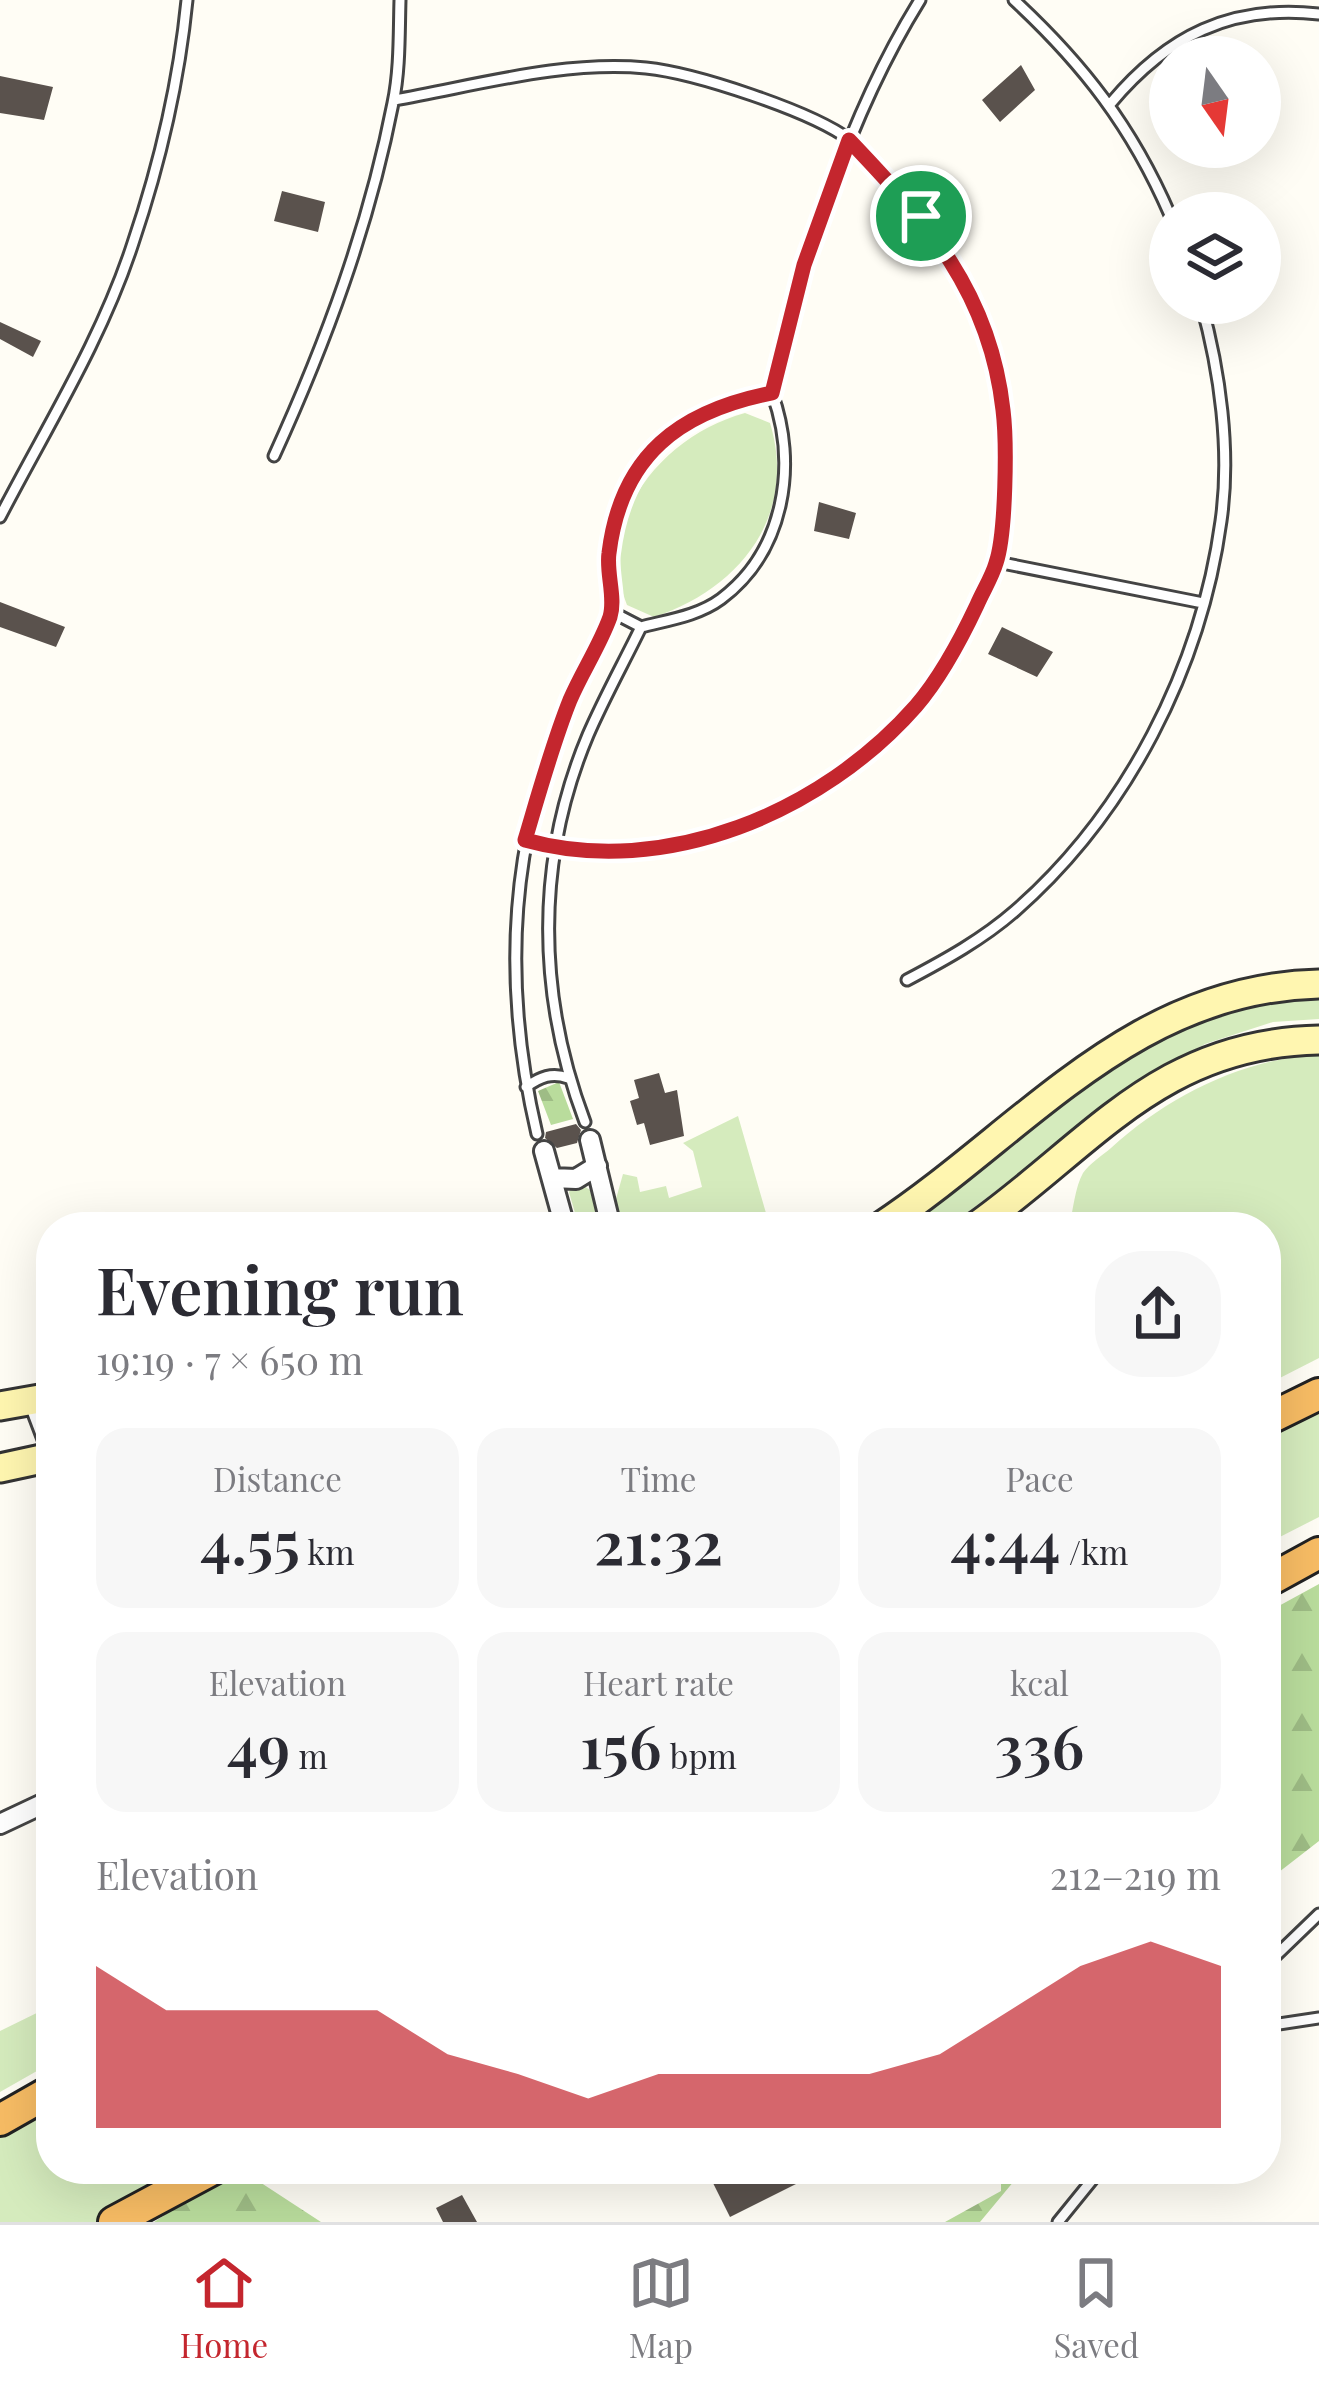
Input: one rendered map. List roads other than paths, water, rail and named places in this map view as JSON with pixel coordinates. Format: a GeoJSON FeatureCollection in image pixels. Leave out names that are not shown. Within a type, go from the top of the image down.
{"type":"FeatureCollection","features":[{"type":"Feature","properties":{"kind":"highway"},"geometry":{"type":"LineString","coordinates":[[1281,1413],[1319,1394]]}},
{"type":"Feature","properties":{"kind":"highway"},"geometry":{"type":"LineString","coordinates":[[1281,1574],[1319,1553]]}},
{"type":"Feature","properties":{"kind":"highway"},"geometry":{"type":"LineString","coordinates":[[0,2120],[36,2100]]}},
{"type":"Feature","properties":{"kind":"highway"},"geometry":{"type":"LineString","coordinates":[[114,2222],[185,2184]]}},
{"type":"Feature","properties":{"kind":"main road"},"geometry":{"type":"LineString","coordinates":[[900,1212],[1012,1128],[1082,1068],[1152,1026],[1229,997],[1319,984]]}},
{"type":"Feature","properties":{"kind":"main road"},"geometry":{"type":"LineString","coordinates":[[996,1212],[1093,1129],[1162,1082],[1221,1057],[1319,1040]]}},
{"type":"Feature","properties":{"kind":"main road"},"geometry":{"type":"LineString","coordinates":[[0,1406],[36,1398]]}},
{"type":"Feature","properties":{"kind":"main road"},"geometry":{"type":"LineString","coordinates":[[0,1468],[36,1457]]}},
{"type":"Feature","properties":{"kind":"street"},"geometry":{"type":"LineString","coordinates":[[588,1131],[608,1212]]}},
{"type":"Feature","properties":{"kind":"street"},"geometry":{"type":"LineString","coordinates":[[540,1143],[561,1212]]}},
{"type":"Feature","properties":{"kind":"street"},"geometry":{"type":"LineString","coordinates":[[552,1178],[576,1179],[597,1166]]}},
{"type":"Feature","properties":{"kind":"street"},"geometry":{"type":"LineString","coordinates":[[0,1825],[36,1807]]}},
{"type":"Feature","properties":{"kind":"lane"},"geometry":{"type":"LineString","coordinates":[[0,517],[99,326],[133,245],[161,144],[187,0]]}},
{"type":"Feature","properties":{"kind":"lane"},"geometry":{"type":"LineString","coordinates":[[274,456],[331,328],[352,262],[394,100],[400,0]]}},
{"type":"Feature","properties":{"kind":"lane"},"geometry":{"type":"LineString","coordinates":[[612,612],[641,627],[693,614],[722,598],[769,539],[787,474],[782,420],[772,393],[804,265],[849,140],[886,58],[920,0]]}},
{"type":"Feature","properties":{"kind":"lane"},"geometry":{"type":"LineString","coordinates":[[1014,0],[1111,103],[1160,192]]}},
{"type":"Feature","properties":{"kind":"lane"},"geometry":{"type":"LineString","coordinates":[[1111,103],[1162,52],[1201,30],[1241,15],[1319,14]]}},
{"type":"Feature","properties":{"kind":"lane"},"geometry":{"type":"LineString","coordinates":[[394,100],[590,67],[648,68],[726,85],[849,140],[921,216],[976,307],[1003,406],[1006,442],[997,562],[963,634],[920,702],[852,767],[761,818],[701,838],[624,851],[557,849],[525,840]]}},
{"type":"Feature","properties":{"kind":"lane"},"geometry":{"type":"LineString","coordinates":[[908,980],[965,949],[1014,912],[1084,838],[1130,775],[1177,686],[1222,520],[1213,346],[1207,324]]}},
{"type":"Feature","properties":{"kind":"lane"},"geometry":{"type":"LineString","coordinates":[[540,1143],[526,1087],[518,1019],[516,915],[525,840],[559,729],[612,612],[608,559],[613,528],[632,478],[663,440],[687,420],[772,393]]}},
{"type":"Feature","properties":{"kind":"lane"},"geometry":{"type":"LineString","coordinates":[[997,562],[1203,603]]}},
{"type":"Feature","properties":{"kind":"lane"},"geometry":{"type":"LineString","coordinates":[[588,1131],[568,1078],[551,1001],[547,945],[557,849],[568,792],[588,735],[641,627]]}},
{"type":"Feature","properties":{"kind":"lane"},"geometry":{"type":"LineString","coordinates":[[526,1087],[545,1076],[568,1078]]}},
{"type":"Feature","properties":{"kind":"lane"},"geometry":{"type":"LineString","coordinates":[[1281,1951],[1319,1914]]}},
{"type":"Feature","properties":{"kind":"lane"},"geometry":{"type":"LineString","coordinates":[[1281,2024],[1319,2018]]}},
{"type":"Feature","properties":{"kind":"lane"},"geometry":{"type":"LineString","coordinates":[[1058,2222],[1089,2184]]}}]}
